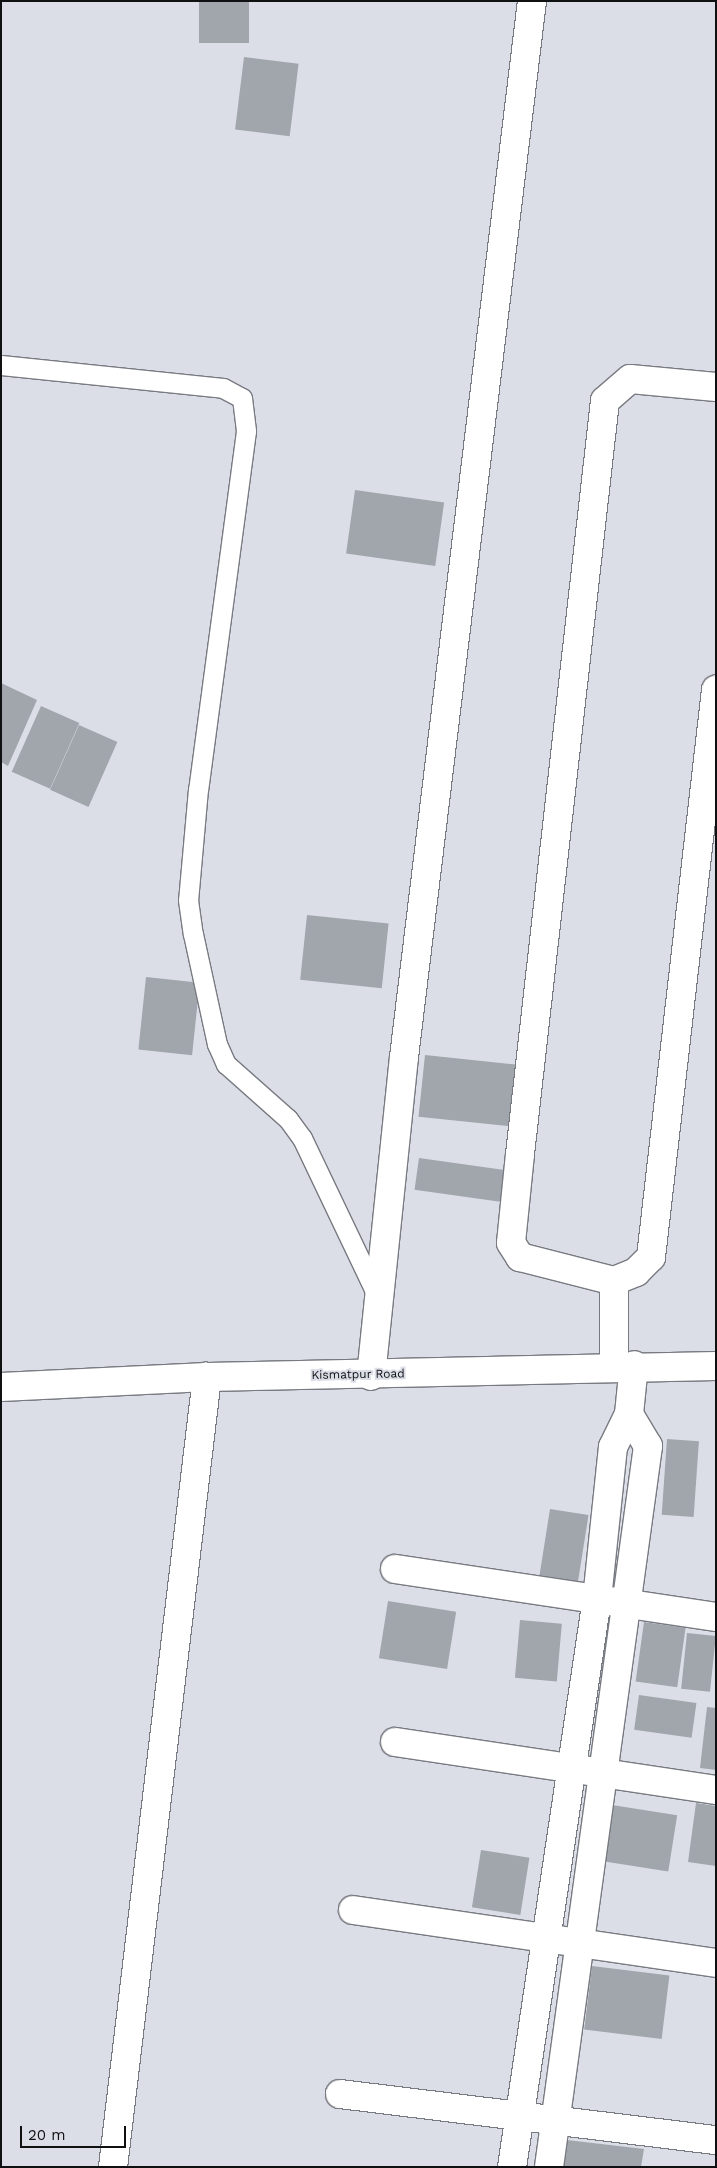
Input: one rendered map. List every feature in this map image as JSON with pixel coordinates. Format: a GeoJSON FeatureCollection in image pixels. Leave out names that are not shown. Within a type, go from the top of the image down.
{"type":"FeatureCollection","features":[{"type":"Feature","properties":{"kind":"street"},"geometry":{"type":"LineString","coordinates":[[371,1376],[404,1057],[532,1]]}},
{"type":"Feature","properties":{"kind":"street"},"geometry":{"type":"LineString","coordinates":[[716,387],[630,379],[605,401],[511,1243],[520,1257],[614,1281],[636,1272],[651,1257],[716,690]]}},
{"type":"Feature","properties":{"kind":"street"},"geometry":{"type":"LineString","coordinates":[[549,2167],[578,1943],[603,1774],[624,1604],[648,1446],[628,1414],[614,1281]]}},
{"type":"Feature","properties":{"kind":"street","name":"Kismatpur Road"},"geometry":{"type":"LineString","coordinates":[[1,1387],[207,1377],[371,1376],[624,1366],[716,1366]]}},
{"type":"Feature","properties":{"kind":"street"},"geometry":{"type":"LineString","coordinates":[[113,2167],[207,1377]]}},
{"type":"Feature","properties":{"kind":"street"},"geometry":{"type":"LineString","coordinates":[[512,2167],[597,1600],[613,1447],[628,1414]]}},
{"type":"Feature","properties":{"kind":"street"},"geometry":{"type":"LineString","coordinates":[[395,1569],[716,1617]]}},
{"type":"Feature","properties":{"kind":"street"},"geometry":{"type":"LineString","coordinates":[[395,1742],[716,1790]]}},
{"type":"Feature","properties":{"kind":"street"},"geometry":{"type":"LineString","coordinates":[[353,1910],[716,1963]]}},
{"type":"Feature","properties":{"kind":"street"},"geometry":{"type":"LineString","coordinates":[[340,2094],[519,2114],[716,2140]]}},
{"type":"Feature","properties":{"kind":"lane"},"geometry":{"type":"LineString","coordinates":[[1,365],[223,388],[242,398],[246,431],[198,789],[188,900],[193,934],[217,1044],[226,1064],[288,1120],[302,1138],[379,1298]]}},
{"type":"Feature","properties":{"kind":"building"},"geometry":{"type":"Polygon","coordinates":[[[199,1],[249,1],[249,43],[199,43],[199,1]]]}},
{"type":"Feature","properties":{"kind":"building"},"geometry":{"type":"Polygon","coordinates":[[[244,57],[299,64],[290,136],[235,129],[244,57]]]}},
{"type":"Feature","properties":{"kind":"building"},"geometry":{"type":"Polygon","coordinates":[[[355,490],[444,503],[435,566],[346,553],[355,490]]]}},
{"type":"Feature","properties":{"kind":"building"},"geometry":{"type":"Polygon","coordinates":[[[1,683],[37,700],[8,766],[1,762],[1,683]]]}},
{"type":"Feature","properties":{"kind":"building"},"geometry":{"type":"Polygon","coordinates":[[[41,706],[79,723],[50,789],[12,772],[41,706]]]}},
{"type":"Feature","properties":{"kind":"building"},"geometry":{"type":"Polygon","coordinates":[[[79,725],[117,742],[88,807],[50,790],[79,725]]]}},
{"type":"Feature","properties":{"kind":"building"},"geometry":{"type":"Polygon","coordinates":[[[307,915],[389,924],[382,988],[300,980],[307,915]]]}},
{"type":"Feature","properties":{"kind":"building"},"geometry":{"type":"Polygon","coordinates":[[[146,977],[200,983],[192,1055],[138,1050],[146,977]]]}},
{"type":"Feature","properties":{"kind":"building"},"geometry":{"type":"Polygon","coordinates":[[[425,1055],[516,1065],[510,1126],[419,1117],[425,1055]]]}},
{"type":"Feature","properties":{"kind":"building"},"geometry":{"type":"Polygon","coordinates":[[[419,1158],[508,1171],[504,1202],[415,1190],[419,1158]]]}},
{"type":"Feature","properties":{"kind":"building"},"geometry":{"type":"Polygon","coordinates":[[[667,1439],[699,1441],[694,1517],[662,1515],[667,1439]]]}},
{"type":"Feature","properties":{"kind":"building"},"geometry":{"type":"Polygon","coordinates":[[[550,1509],[589,1515],[578,1581],[540,1575],[550,1509]]]}},
{"type":"Feature","properties":{"kind":"building"},"geometry":{"type":"Polygon","coordinates":[[[388,1601],[456,1612],[447,1669],[379,1658],[388,1601]]]}},
{"type":"Feature","properties":{"kind":"building"},"geometry":{"type":"Polygon","coordinates":[[[520,1620],[562,1624],[557,1681],[515,1678],[520,1620]]]}},
{"type":"Feature","properties":{"kind":"building"},"geometry":{"type":"Polygon","coordinates":[[[644,1622],[686,1628],[677,1687],[636,1681],[644,1622]]]}},
{"type":"Feature","properties":{"kind":"building"},"geometry":{"type":"Polygon","coordinates":[[[687,1633],[716,1636],[710,1692],[681,1689],[687,1633]]]}},
{"type":"Feature","properties":{"kind":"building"},"geometry":{"type":"Polygon","coordinates":[[[639,1695],[696,1703],[692,1738],[634,1730],[639,1695]]]}},
{"type":"Feature","properties":{"kind":"building"},"geometry":{"type":"Polygon","coordinates":[[[707,1707],[716,1708],[716,1770],[700,1768],[707,1707]]]}},
{"type":"Feature","properties":{"kind":"building"},"geometry":{"type":"Polygon","coordinates":[[[696,1803],[716,1806],[716,1866],[688,1862],[696,1803]]]}},
{"type":"Feature","properties":{"kind":"building"},"geometry":{"type":"Polygon","coordinates":[[[612,1805],[677,1815],[668,1872],[603,1861],[612,1805]]]}},
{"type":"Feature","properties":{"kind":"building"},"geometry":{"type":"Polygon","coordinates":[[[481,1850],[529,1858],[520,1915],[472,1907],[481,1850]]]}},
{"type":"Feature","properties":{"kind":"building"},"geometry":{"type":"Polygon","coordinates":[[[592,1966],[669,1976],[662,2039],[584,2030],[592,1966]]]}},
{"type":"Feature","properties":{"kind":"building"},"geometry":{"type":"Polygon","coordinates":[[[567,2140],[644,2149],[641,2167],[564,2167],[567,2140]]]}}]}
